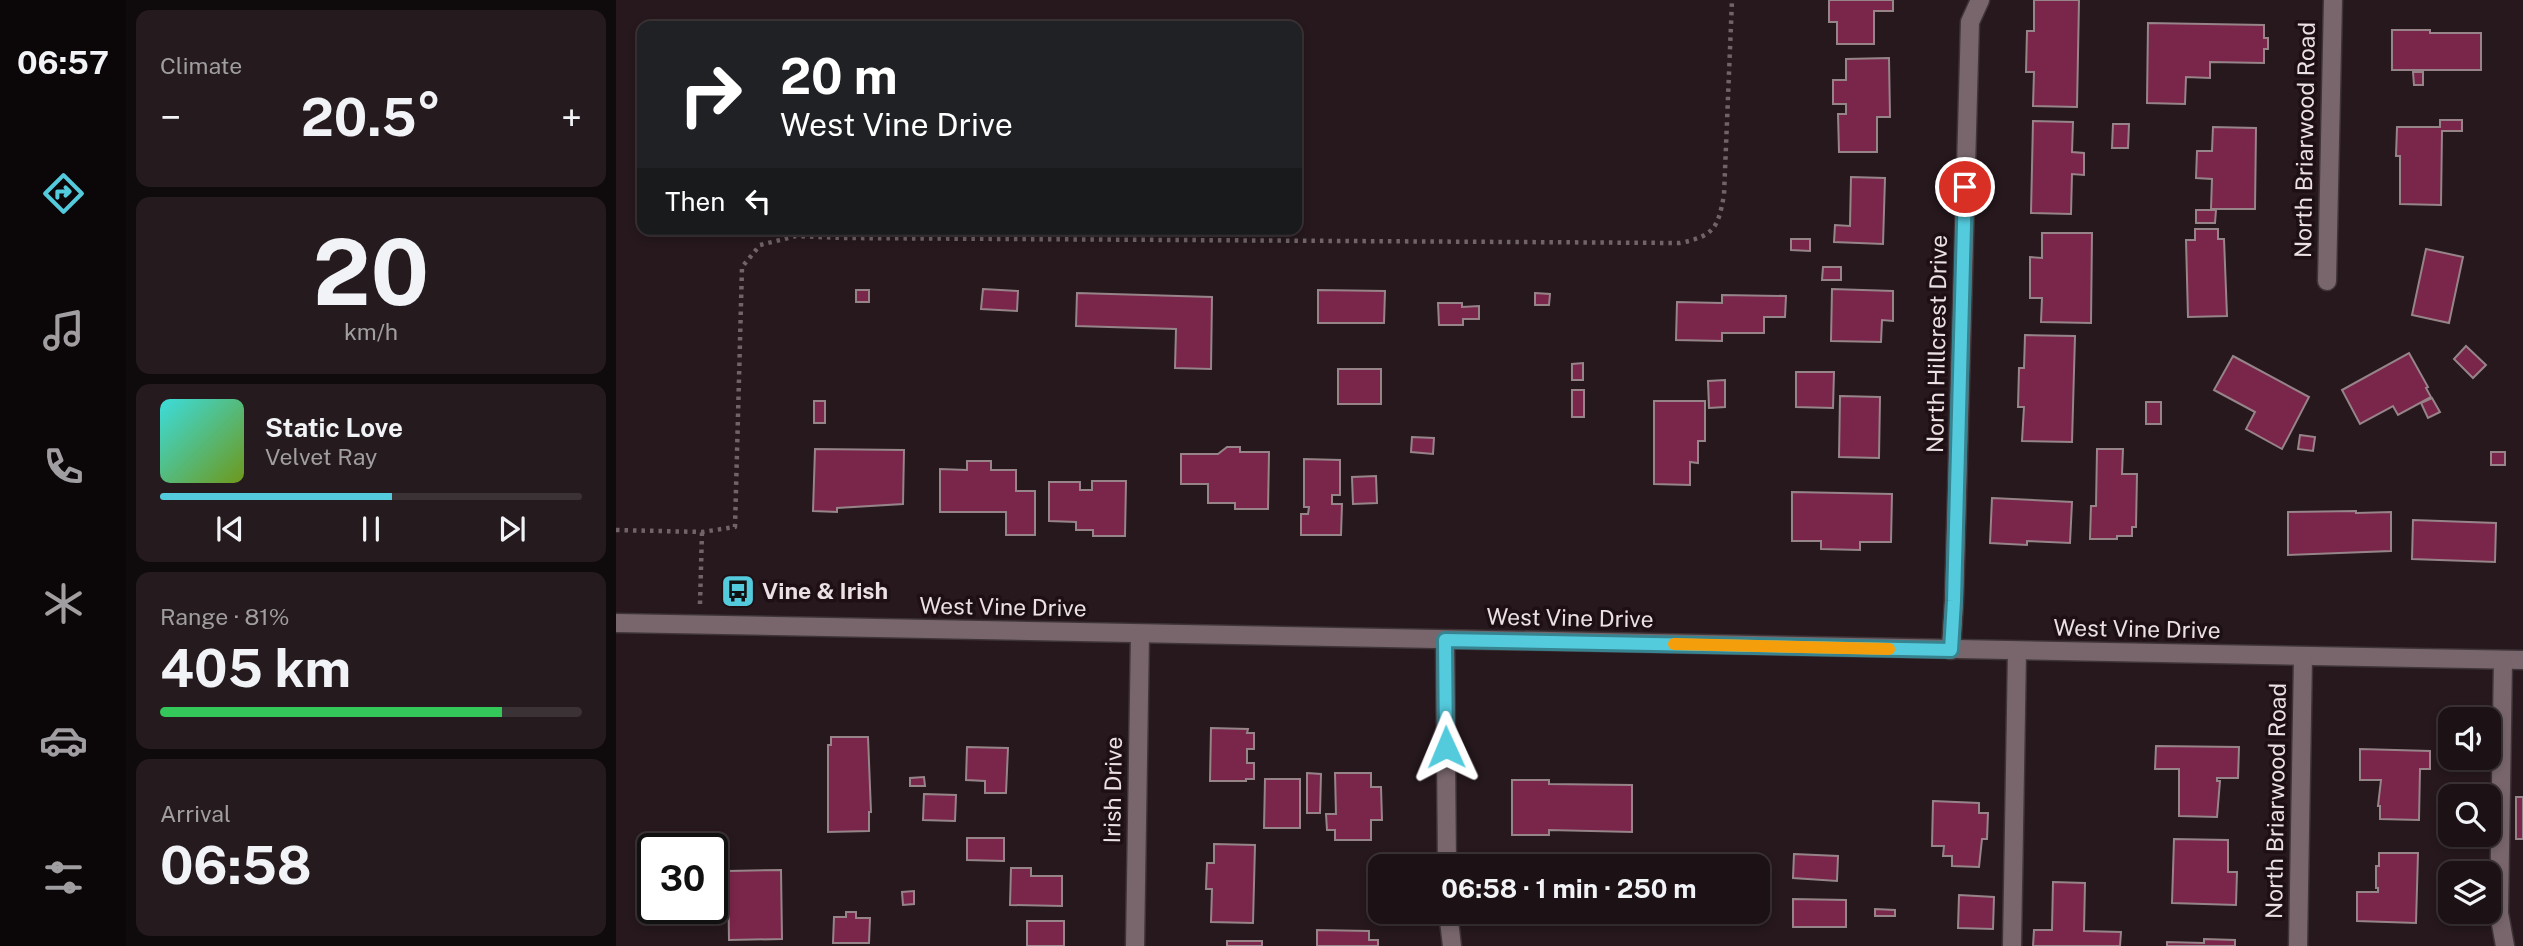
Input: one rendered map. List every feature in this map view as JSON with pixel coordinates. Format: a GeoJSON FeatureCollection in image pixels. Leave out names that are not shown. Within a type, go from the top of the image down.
{"type":"FeatureCollection","features":[{"type":"Feature","properties":{"kind":"street","name":"North Hillcrest Drive"},"geometry":{"type":"LineString","coordinates":[[1951,650],[1969,22],[1980,0]]}},
{"type":"Feature","properties":{"kind":"street","name":"North Briarwood Road"},"geometry":{"type":"LineString","coordinates":[[2327,281],[2333,0]]}},
{"type":"Feature","properties":{"kind":"street","name":"West Vine Drive"},"geometry":{"type":"LineString","coordinates":[[616,623],[2523,660]]}},
{"type":"Feature","properties":{"kind":"street","name":"Irish Drive"},"geometry":{"type":"LineString","coordinates":[[1135,946],[1140,634]]}},
{"type":"Feature","properties":{"kind":"street"},"geometry":{"type":"LineString","coordinates":[[1445,640],[1447,854]]}},
{"type":"Feature","properties":{"kind":"street"},"geometry":{"type":"LineString","coordinates":[[2012,946],[2017,651]]}},
{"type":"Feature","properties":{"kind":"street","name":"North Briarwood Road"},"geometry":{"type":"LineString","coordinates":[[2298,946],[2303,657]]}},
{"type":"Feature","properties":{"kind":"street"},"geometry":{"type":"LineString","coordinates":[[2504,660],[2499,913],[2505,946]]}},
{"type":"Feature","properties":{"kind":"street"},"geometry":{"type":"LineString","coordinates":[[1449,924],[1452,946]]}},
{"type":"Feature","properties":{"kind":"path"},"geometry":{"type":"LineString","coordinates":[[616,530],[702,532],[735,527],[742,267],[760,245],[796,236],[856,239],[1667,243],[1701,238],[1719,222],[1724,195],[1732,0]]}},
{"type":"Feature","properties":{"kind":"path"},"geometry":{"type":"LineString","coordinates":[[699,625],[702,532]]}},
{"type":"Feature","properties":{"kind":"building"},"geometry":{"type":"Polygon","coordinates":[[[1829,0],[1893,0],[1893,11],[1874,11],[1874,44],[1837,44],[1837,22],[1829,22],[1829,0]]]}},
{"type":"Feature","properties":{"kind":"building"},"geometry":{"type":"Polygon","coordinates":[[[2034,0],[2079,0],[2077,107],[2033,106],[2034,72],[2026,72],[2027,31],[2034,31],[2034,0]]]}},
{"type":"Feature","properties":{"kind":"building"},"geometry":{"type":"Polygon","coordinates":[[[2148,23],[2264,25],[2264,38],[2268,38],[2268,49],[2264,49],[2264,63],[2210,62],[2210,78],[2186,77],[2185,104],[2147,103],[2148,23]]]}},
{"type":"Feature","properties":{"kind":"building"},"geometry":{"type":"Polygon","coordinates":[[[2392,30],[2481,33],[2481,70],[2392,70],[2392,30]]]}},
{"type":"Feature","properties":{"kind":"building"},"geometry":{"type":"Polygon","coordinates":[[[1889,58],[1890,117],[1877,117],[1877,152],[1839,152],[1838,114],[1846,114],[1846,104],[1833,104],[1833,80],[1846,80],[1846,59],[1889,58]]]}},
{"type":"Feature","properties":{"kind":"building"},"geometry":{"type":"Polygon","coordinates":[[[2413,72],[2423,72],[2423,85],[2414,85],[2413,72]]]}},
{"type":"Feature","properties":{"kind":"building"},"geometry":{"type":"Polygon","coordinates":[[[2440,120],[2462,120],[2462,131],[2442,131],[2441,205],[2400,204],[2400,156],[2396,156],[2397,127],[2440,127],[2440,120]]]}},
{"type":"Feature","properties":{"kind":"building"},"geometry":{"type":"Polygon","coordinates":[[[2033,121],[2073,122],[2072,152],[2084,153],[2084,175],[2072,174],[2071,214],[2031,213],[2033,121]]]}},
{"type":"Feature","properties":{"kind":"building"},"geometry":{"type":"Polygon","coordinates":[[[2113,124],[2129,124],[2128,148],[2112,148],[2113,124]]]}},
{"type":"Feature","properties":{"kind":"building"},"geometry":{"type":"Polygon","coordinates":[[[2213,127],[2256,128],[2255,209],[2211,209],[2212,179],[2196,178],[2197,151],[2212,151],[2213,127]]]}},
{"type":"Feature","properties":{"kind":"building"},"geometry":{"type":"Polygon","coordinates":[[[1851,177],[1885,178],[1883,244],[1834,242],[1835,225],[1850,226],[1851,177]]]}},
{"type":"Feature","properties":{"kind":"building"},"geometry":{"type":"Polygon","coordinates":[[[2196,210],[2216,210],[2215,223],[2196,223],[2196,210]]]}},
{"type":"Feature","properties":{"kind":"building"},"geometry":{"type":"Polygon","coordinates":[[[2195,229],[2218,229],[2218,239],[2224,239],[2227,316],[2188,317],[2186,240],[2195,240],[2195,229]]]}},
{"type":"Feature","properties":{"kind":"building"},"geometry":{"type":"Polygon","coordinates":[[[2042,233],[2092,233],[2091,323],[2041,322],[2042,298],[2030,298],[2030,257],[2042,258],[2042,233]]]}},
{"type":"Feature","properties":{"kind":"building"},"geometry":{"type":"Polygon","coordinates":[[[1791,239],[1810,239],[1810,251],[1791,250],[1791,239]]]}},
{"type":"Feature","properties":{"kind":"building"},"geometry":{"type":"Polygon","coordinates":[[[2426,249],[2463,257],[2449,323],[2412,315],[2426,249]]]}},
{"type":"Feature","properties":{"kind":"building"},"geometry":{"type":"Polygon","coordinates":[[[1823,267],[1841,267],[1841,280],[1822,280],[1823,267]]]}},
{"type":"Feature","properties":{"kind":"building"},"geometry":{"type":"Polygon","coordinates":[[[983,289],[1018,291],[1017,311],[981,309],[983,289]]]}},
{"type":"Feature","properties":{"kind":"building"},"geometry":{"type":"Polygon","coordinates":[[[1832,289],[1893,291],[1893,321],[1882,320],[1881,342],[1831,341],[1832,289]]]}},
{"type":"Feature","properties":{"kind":"building"},"geometry":{"type":"Polygon","coordinates":[[[856,290],[869,290],[869,302],[856,302],[856,290]]]}},
{"type":"Feature","properties":{"kind":"building"},"geometry":{"type":"Polygon","coordinates":[[[1318,290],[1385,291],[1384,323],[1318,323],[1318,290]]]}},
{"type":"Feature","properties":{"kind":"building"},"geometry":{"type":"Polygon","coordinates":[[[1077,293],[1212,297],[1211,369],[1175,368],[1176,329],[1076,326],[1077,293]]]}},
{"type":"Feature","properties":{"kind":"building"},"geometry":{"type":"Polygon","coordinates":[[[1535,293],[1550,294],[1549,305],[1535,305],[1535,293]]]}},
{"type":"Feature","properties":{"kind":"building"},"geometry":{"type":"Polygon","coordinates":[[[1722,295],[1786,296],[1785,317],[1764,317],[1764,333],[1722,333],[1722,341],[1676,340],[1677,302],[1722,303],[1722,295]]]}},
{"type":"Feature","properties":{"kind":"building"},"geometry":{"type":"Polygon","coordinates":[[[1438,303],[1462,303],[1462,307],[1479,306],[1479,319],[1463,319],[1463,325],[1439,325],[1438,303]]]}},
{"type":"Feature","properties":{"kind":"building"},"geometry":{"type":"Polygon","coordinates":[[[2025,335],[2075,336],[2072,442],[2022,441],[2024,407],[2018,407],[2019,368],[2024,368],[2025,335]]]}},
{"type":"Feature","properties":{"kind":"building"},"geometry":{"type":"Polygon","coordinates":[[[2466,346],[2486,365],[2473,378],[2454,359],[2466,346]]]}},
{"type":"Feature","properties":{"kind":"building"},"geometry":{"type":"Polygon","coordinates":[[[2409,353],[2431,397],[2398,415],[2393,406],[2360,424],[2342,390],[2409,353]]]}},
{"type":"Feature","properties":{"kind":"building"},"geometry":{"type":"Polygon","coordinates":[[[2233,356],[2309,397],[2282,449],[2246,429],[2255,412],[2214,390],[2233,356]]]}},
{"type":"Feature","properties":{"kind":"building"},"geometry":{"type":"Polygon","coordinates":[[[1583,363],[1583,380],[1572,380],[1572,364],[1583,363]]]}},
{"type":"Feature","properties":{"kind":"building"},"geometry":{"type":"Polygon","coordinates":[[[1338,369],[1381,369],[1381,404],[1338,404],[1338,369]]]}},
{"type":"Feature","properties":{"kind":"building"},"geometry":{"type":"Polygon","coordinates":[[[1796,372],[1834,372],[1833,408],[1796,407],[1796,372]]]}},
{"type":"Feature","properties":{"kind":"building"},"geometry":{"type":"Polygon","coordinates":[[[1725,380],[1725,407],[1709,408],[1708,381],[1725,380]]]}},
{"type":"Feature","properties":{"kind":"building"},"geometry":{"type":"Polygon","coordinates":[[[1572,390],[1584,390],[1584,417],[1572,417],[1572,390]]]}},
{"type":"Feature","properties":{"kind":"building"},"geometry":{"type":"Polygon","coordinates":[[[1840,396],[1880,397],[1879,458],[1839,457],[1840,396]]]}},
{"type":"Feature","properties":{"kind":"building"},"geometry":{"type":"Polygon","coordinates":[[[2432,398],[2440,412],[2428,418],[2421,403],[2432,398]]]}},
{"type":"Feature","properties":{"kind":"building"},"geometry":{"type":"Polygon","coordinates":[[[814,401],[825,401],[825,423],[814,423],[814,401]]]}},
{"type":"Feature","properties":{"kind":"building"},"geometry":{"type":"Polygon","coordinates":[[[1654,401],[1705,401],[1705,441],[1698,441],[1698,463],[1690,462],[1690,485],[1654,484],[1654,401]]]}},
{"type":"Feature","properties":{"kind":"building"},"geometry":{"type":"Polygon","coordinates":[[[2146,402],[2161,402],[2161,424],[2146,424],[2146,402]]]}},
{"type":"Feature","properties":{"kind":"building"},"geometry":{"type":"Polygon","coordinates":[[[2300,435],[2315,437],[2313,451],[2298,449],[2300,435]]]}},
{"type":"Feature","properties":{"kind":"building"},"geometry":{"type":"Polygon","coordinates":[[[1412,437],[1434,438],[1433,454],[1411,452],[1412,437]]]}},
{"type":"Feature","properties":{"kind":"building"},"geometry":{"type":"Polygon","coordinates":[[[1227,447],[1240,447],[1240,452],[1269,452],[1268,509],[1235,509],[1235,503],[1208,503],[1208,484],[1181,484],[1181,454],[1218,454],[1227,447]]]}},
{"type":"Feature","properties":{"kind":"building"},"geometry":{"type":"Polygon","coordinates":[[[815,449],[904,450],[903,504],[837,508],[837,512],[813,511],[815,449]]]}},
{"type":"Feature","properties":{"kind":"building"},"geometry":{"type":"Polygon","coordinates":[[[2097,449],[2123,449],[2122,474],[2137,474],[2136,527],[2132,527],[2132,536],[2090,539],[2091,506],[2096,506],[2097,449]]]}},
{"type":"Feature","properties":{"kind":"building"},"geometry":{"type":"Polygon","coordinates":[[[2491,452],[2505,452],[2505,465],[2491,465],[2491,452]]]}},
{"type":"Feature","properties":{"kind":"building"},"geometry":{"type":"Polygon","coordinates":[[[1304,459],[1340,460],[1340,495],[1332,495],[1332,504],[1342,504],[1341,535],[1301,535],[1301,514],[1308,514],[1309,507],[1304,507],[1304,459]]]}},
{"type":"Feature","properties":{"kind":"building"},"geometry":{"type":"Polygon","coordinates":[[[967,461],[991,461],[991,470],[1016,470],[1016,491],[1035,491],[1035,535],[1006,535],[1006,512],[940,512],[940,469],[967,470],[967,461]]]}},
{"type":"Feature","properties":{"kind":"building"},"geometry":{"type":"Polygon","coordinates":[[[1376,476],[1377,503],[1353,504],[1352,477],[1376,476]]]}},
{"type":"Feature","properties":{"kind":"building"},"geometry":{"type":"Polygon","coordinates":[[[1092,481],[1126,481],[1125,536],[1093,536],[1093,530],[1076,530],[1076,522],[1049,521],[1049,482],[1080,482],[1080,490],[1092,490],[1092,481]]]}},
{"type":"Feature","properties":{"kind":"building"},"geometry":{"type":"Polygon","coordinates":[[[1792,492],[1892,494],[1891,542],[1860,542],[1860,550],[1821,549],[1821,541],[1792,541],[1792,492]]]}},
{"type":"Feature","properties":{"kind":"building"},"geometry":{"type":"Polygon","coordinates":[[[1992,498],[2072,502],[2070,543],[1990,543],[1992,498]]]}},
{"type":"Feature","properties":{"kind":"building"},"geometry":{"type":"Polygon","coordinates":[[[2288,512],[2391,512],[2391,551],[2288,555],[2288,512]]]}},
{"type":"Feature","properties":{"kind":"building"},"geometry":{"type":"Polygon","coordinates":[[[2413,520],[2496,523],[2495,562],[2412,559],[2413,520]]]}},
{"type":"Feature","properties":{"kind":"building"},"geometry":{"type":"Polygon","coordinates":[[[1211,728],[1248,729],[1247,733],[1254,733],[1254,749],[1247,749],[1247,763],[1254,763],[1254,779],[1210,781],[1211,728]]]}},
{"type":"Feature","properties":{"kind":"building"},"geometry":{"type":"Polygon","coordinates":[[[831,737],[868,737],[871,812],[869,831],[828,832],[828,745],[831,745],[831,737]]]}},
{"type":"Feature","properties":{"kind":"building"},"geometry":{"type":"Polygon","coordinates":[[[2156,746],[2239,747],[2238,778],[2217,778],[2217,781],[2220,781],[2217,817],[2179,816],[2179,769],[2155,769],[2156,746]]]}},
{"type":"Feature","properties":{"kind":"building"},"geometry":{"type":"Polygon","coordinates":[[[967,747],[1008,748],[1006,793],[985,793],[985,781],[966,780],[967,747]]]}},
{"type":"Feature","properties":{"kind":"building"},"geometry":{"type":"Polygon","coordinates":[[[2360,749],[2430,751],[2430,769],[2420,769],[2419,820],[2380,819],[2378,806],[2381,780],[2360,780],[2360,749]]]}},
{"type":"Feature","properties":{"kind":"building"},"geometry":{"type":"Polygon","coordinates":[[[1307,773],[1321,774],[1320,813],[1307,813],[1307,773]]]}},
{"type":"Feature","properties":{"kind":"building"},"geometry":{"type":"Polygon","coordinates":[[[1335,773],[1371,773],[1371,787],[1381,787],[1382,820],[1371,820],[1371,840],[1335,840],[1335,830],[1327,830],[1326,814],[1336,814],[1335,773]]]}},
{"type":"Feature","properties":{"kind":"building"},"geometry":{"type":"Polygon","coordinates":[[[924,777],[925,786],[910,786],[910,778],[924,777]]]}},
{"type":"Feature","properties":{"kind":"building"},"geometry":{"type":"Polygon","coordinates":[[[1265,779],[1300,779],[1300,828],[1264,828],[1265,779]]]}},
{"type":"Feature","properties":{"kind":"building"},"geometry":{"type":"Polygon","coordinates":[[[1512,780],[1549,780],[1549,784],[1632,785],[1632,832],[1549,830],[1549,835],[1512,835],[1512,780]]]}},
{"type":"Feature","properties":{"kind":"building"},"geometry":{"type":"Polygon","coordinates":[[[924,794],[956,795],[955,821],[923,820],[924,794]]]}},
{"type":"Feature","properties":{"kind":"building"},"geometry":{"type":"Polygon","coordinates":[[[2516,797],[2523,797],[2523,839],[2516,839],[2516,797]]]}},
{"type":"Feature","properties":{"kind":"building"},"geometry":{"type":"Polygon","coordinates":[[[1933,801],[1979,803],[1979,813],[1988,813],[1987,839],[1982,839],[1979,867],[1952,866],[1952,856],[1943,856],[1944,846],[1932,846],[1933,801]]]}},
{"type":"Feature","properties":{"kind":"building"},"geometry":{"type":"Polygon","coordinates":[[[967,838],[1004,838],[1004,861],[967,860],[967,838]]]}},
{"type":"Feature","properties":{"kind":"building"},"geometry":{"type":"Polygon","coordinates":[[[2174,839],[2228,840],[2228,872],[2237,872],[2236,905],[2172,903],[2174,839]]]}},
{"type":"Feature","properties":{"kind":"building"},"geometry":{"type":"Polygon","coordinates":[[[1214,844],[1255,845],[1253,923],[1211,922],[1212,889],[1206,889],[1207,863],[1214,863],[1214,844]]]}},
{"type":"Feature","properties":{"kind":"building"},"geometry":{"type":"Polygon","coordinates":[[[2379,853],[2418,853],[2416,923],[2357,921],[2357,892],[2378,892],[2376,866],[2379,866],[2379,853]]]}},
{"type":"Feature","properties":{"kind":"building"},"geometry":{"type":"Polygon","coordinates":[[[1794,854],[1838,856],[1837,881],[1793,878],[1794,854]]]}},
{"type":"Feature","properties":{"kind":"building"},"geometry":{"type":"Polygon","coordinates":[[[1011,868],[1031,868],[1031,876],[1062,876],[1062,906],[1010,905],[1011,868]]]}},
{"type":"Feature","properties":{"kind":"building"},"geometry":{"type":"Polygon","coordinates":[[[781,870],[782,939],[729,940],[728,871],[781,870]]]}},
{"type":"Feature","properties":{"kind":"building"},"geometry":{"type":"Polygon","coordinates":[[[2053,882],[2085,883],[2084,931],[2121,932],[2120,946],[2033,946],[2034,930],[2052,930],[2053,882]]]}},
{"type":"Feature","properties":{"kind":"building"},"geometry":{"type":"Polygon","coordinates":[[[914,891],[914,904],[903,905],[902,892],[914,891]]]}},
{"type":"Feature","properties":{"kind":"building"},"geometry":{"type":"Polygon","coordinates":[[[1959,895],[1994,897],[1993,929],[1958,928],[1959,895]]]}},
{"type":"Feature","properties":{"kind":"building"},"geometry":{"type":"Polygon","coordinates":[[[1793,899],[1846,900],[1846,927],[1793,927],[1793,899]]]}},
{"type":"Feature","properties":{"kind":"building"},"geometry":{"type":"Polygon","coordinates":[[[1875,909],[1895,910],[1895,916],[1875,916],[1875,909]]]}},
{"type":"Feature","properties":{"kind":"building"},"geometry":{"type":"Polygon","coordinates":[[[846,912],[856,912],[856,918],[870,918],[869,943],[833,943],[834,917],[846,917],[846,912]]]}},
{"type":"Feature","properties":{"kind":"building"},"geometry":{"type":"Polygon","coordinates":[[[1027,921],[1064,921],[1064,946],[1027,946],[1027,921]]]}},
{"type":"Feature","properties":{"kind":"building"},"geometry":{"type":"Polygon","coordinates":[[[1317,930],[1369,931],[1369,940],[1378,940],[1378,946],[1317,946],[1317,930]]]}},
{"type":"Feature","properties":{"kind":"building"},"geometry":{"type":"Polygon","coordinates":[[[2204,939],[2235,940],[2235,946],[2167,946],[2167,942],[2204,943],[2204,939]]]}},
{"type":"Feature","properties":{"kind":"building"},"geometry":{"type":"Polygon","coordinates":[[[1227,941],[1262,941],[1262,946],[1227,946],[1227,941]]]}},
{"type":"Feature","properties":{"kind":"slow traffic"},"geometry":{"type":"LineString","coordinates":[[1674,644],[1889,649]]}},
{"type":"Feature","properties":{"kind":"place","name":"Vine & Irish"},"geometry":{"type":"Point","coordinates":[738,591]}},
{"type":"Feature","properties":{"kind":"route"},"geometry":{"type":"LineString","coordinates":[[1446,747],[1445,640],[1951,650],[1965,187]]}}]}
